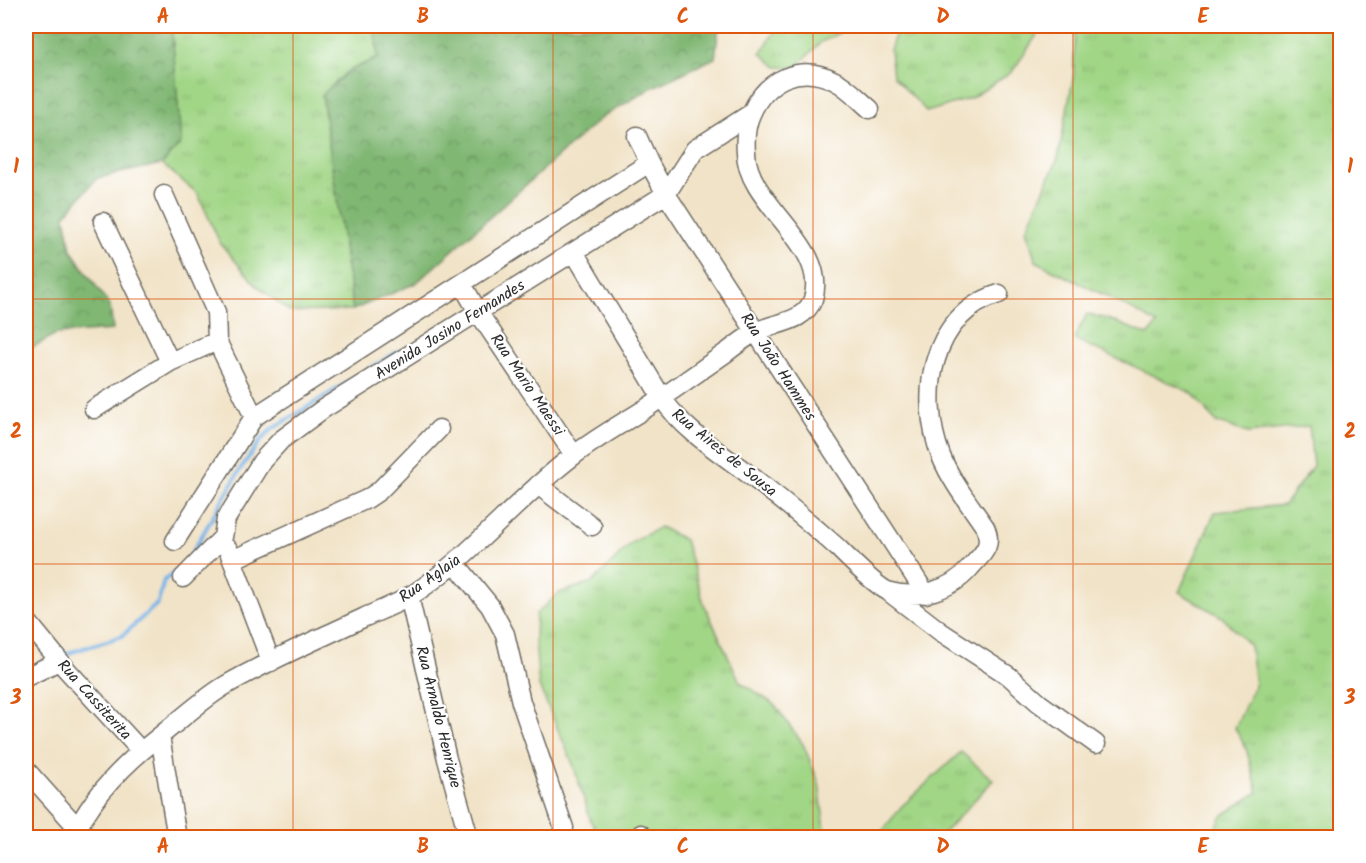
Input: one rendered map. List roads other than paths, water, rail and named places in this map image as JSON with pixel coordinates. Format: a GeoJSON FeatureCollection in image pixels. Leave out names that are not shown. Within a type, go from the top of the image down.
{"type":"FeatureCollection","features":[{"type":"Feature","properties":{"kind":"street"},"geometry":{"type":"LineString","coordinates":[[750,114],[774,82],[792,75],[807,73],[838,82],[870,109]]}},
{"type":"Feature","properties":{"kind":"street","name":"Avenida Josino Fernandes"},"geometry":{"type":"LineString","coordinates":[[175,541],[251,453],[281,440],[323,409],[666,194],[695,149],[750,114]]}},
{"type":"Feature","properties":{"kind":"street","name":"Rua Aglaia"},"geometry":{"type":"LineString","coordinates":[[75,832],[100,793],[141,751],[225,686],[409,596],[455,563],[538,485],[574,455],[662,398],[755,332],[792,320],[807,310],[816,284],[812,268],[801,243],[752,178],[745,156],[750,114]]}},
{"type":"Feature","properties":{"kind":"street","name":"Rua João Hammes"},"geometry":{"type":"LineString","coordinates":[[638,136],[649,163],[666,194],[926,594]]}},
{"type":"Feature","properties":{"kind":"street","name":"Avenida Josino Fernandes"},"geometry":{"type":"LineString","coordinates":[[183,578],[223,537],[226,519],[251,453],[254,417],[649,163]]}},
{"type":"Feature","properties":{"kind":"street"},"geometry":{"type":"LineString","coordinates":[[164,195],[216,312],[217,341],[254,417]]}},
{"type":"Feature","properties":{"kind":"street"},"geometry":{"type":"LineString","coordinates":[[103,222],[170,362]]}},
{"type":"Feature","properties":{"kind":"street","name":"Rua Aires de Sousa"},"geometry":{"type":"LineString","coordinates":[[574,252],[662,398],[693,432],[801,515],[887,591],[941,632],[1009,676],[1039,703],[1096,744]]}},
{"type":"Feature","properties":{"kind":"street","name":"Rua Mario Maessi"},"geometry":{"type":"LineString","coordinates":[[462,284],[478,312],[574,455]]}},
{"type":"Feature","properties":{"kind":"street"},"geometry":{"type":"LineString","coordinates":[[887,591],[911,595],[926,594],[950,584],[964,574],[989,544],[985,527],[942,459],[931,414],[930,393],[934,358],[941,342],[972,306],[982,299],[999,294]]}},
{"type":"Feature","properties":{"kind":"street"},"geometry":{"type":"LineString","coordinates":[[94,409],[170,362],[217,341]]}},
{"type":"Feature","properties":{"kind":"street"},"geometry":{"type":"LineString","coordinates":[[232,560],[367,499],[379,491],[439,429]]}},
{"type":"Feature","properties":{"kind":"street"},"geometry":{"type":"LineString","coordinates":[[538,485],[592,526]]}},
{"type":"Feature","properties":{"kind":"street"},"geometry":{"type":"LineString","coordinates":[[223,537],[271,662]]}},
{"type":"Feature","properties":{"kind":"street"},"geometry":{"type":"LineString","coordinates":[[455,563],[490,606],[505,634],[521,702],[564,828]]}},
{"type":"Feature","properties":{"kind":"street","name":"Rua Arnaldo Henrique"},"geometry":{"type":"LineString","coordinates":[[409,596],[447,759],[469,837]]}},
{"type":"Feature","properties":{"kind":"street","name":"Rua Cassiterita"},"geometry":{"type":"LineString","coordinates":[[28,626],[141,751]]}},
{"type":"Feature","properties":{"kind":"street"},"geometry":{"type":"LineString","coordinates":[[26,677],[56,657]]}},
{"type":"Feature","properties":{"kind":"street"},"geometry":{"type":"LineString","coordinates":[[160,736],[177,837]]}},
{"type":"Feature","properties":{"kind":"street"},"geometry":{"type":"LineString","coordinates":[[26,770],[75,832]]}},
{"type":"Feature","properties":{"kind":"waterway"},"geometry":{"type":"LineString","coordinates":[[62,655],[122,636],[158,603],[164,580],[185,565],[241,468],[272,429],[399,351]]}}]}
